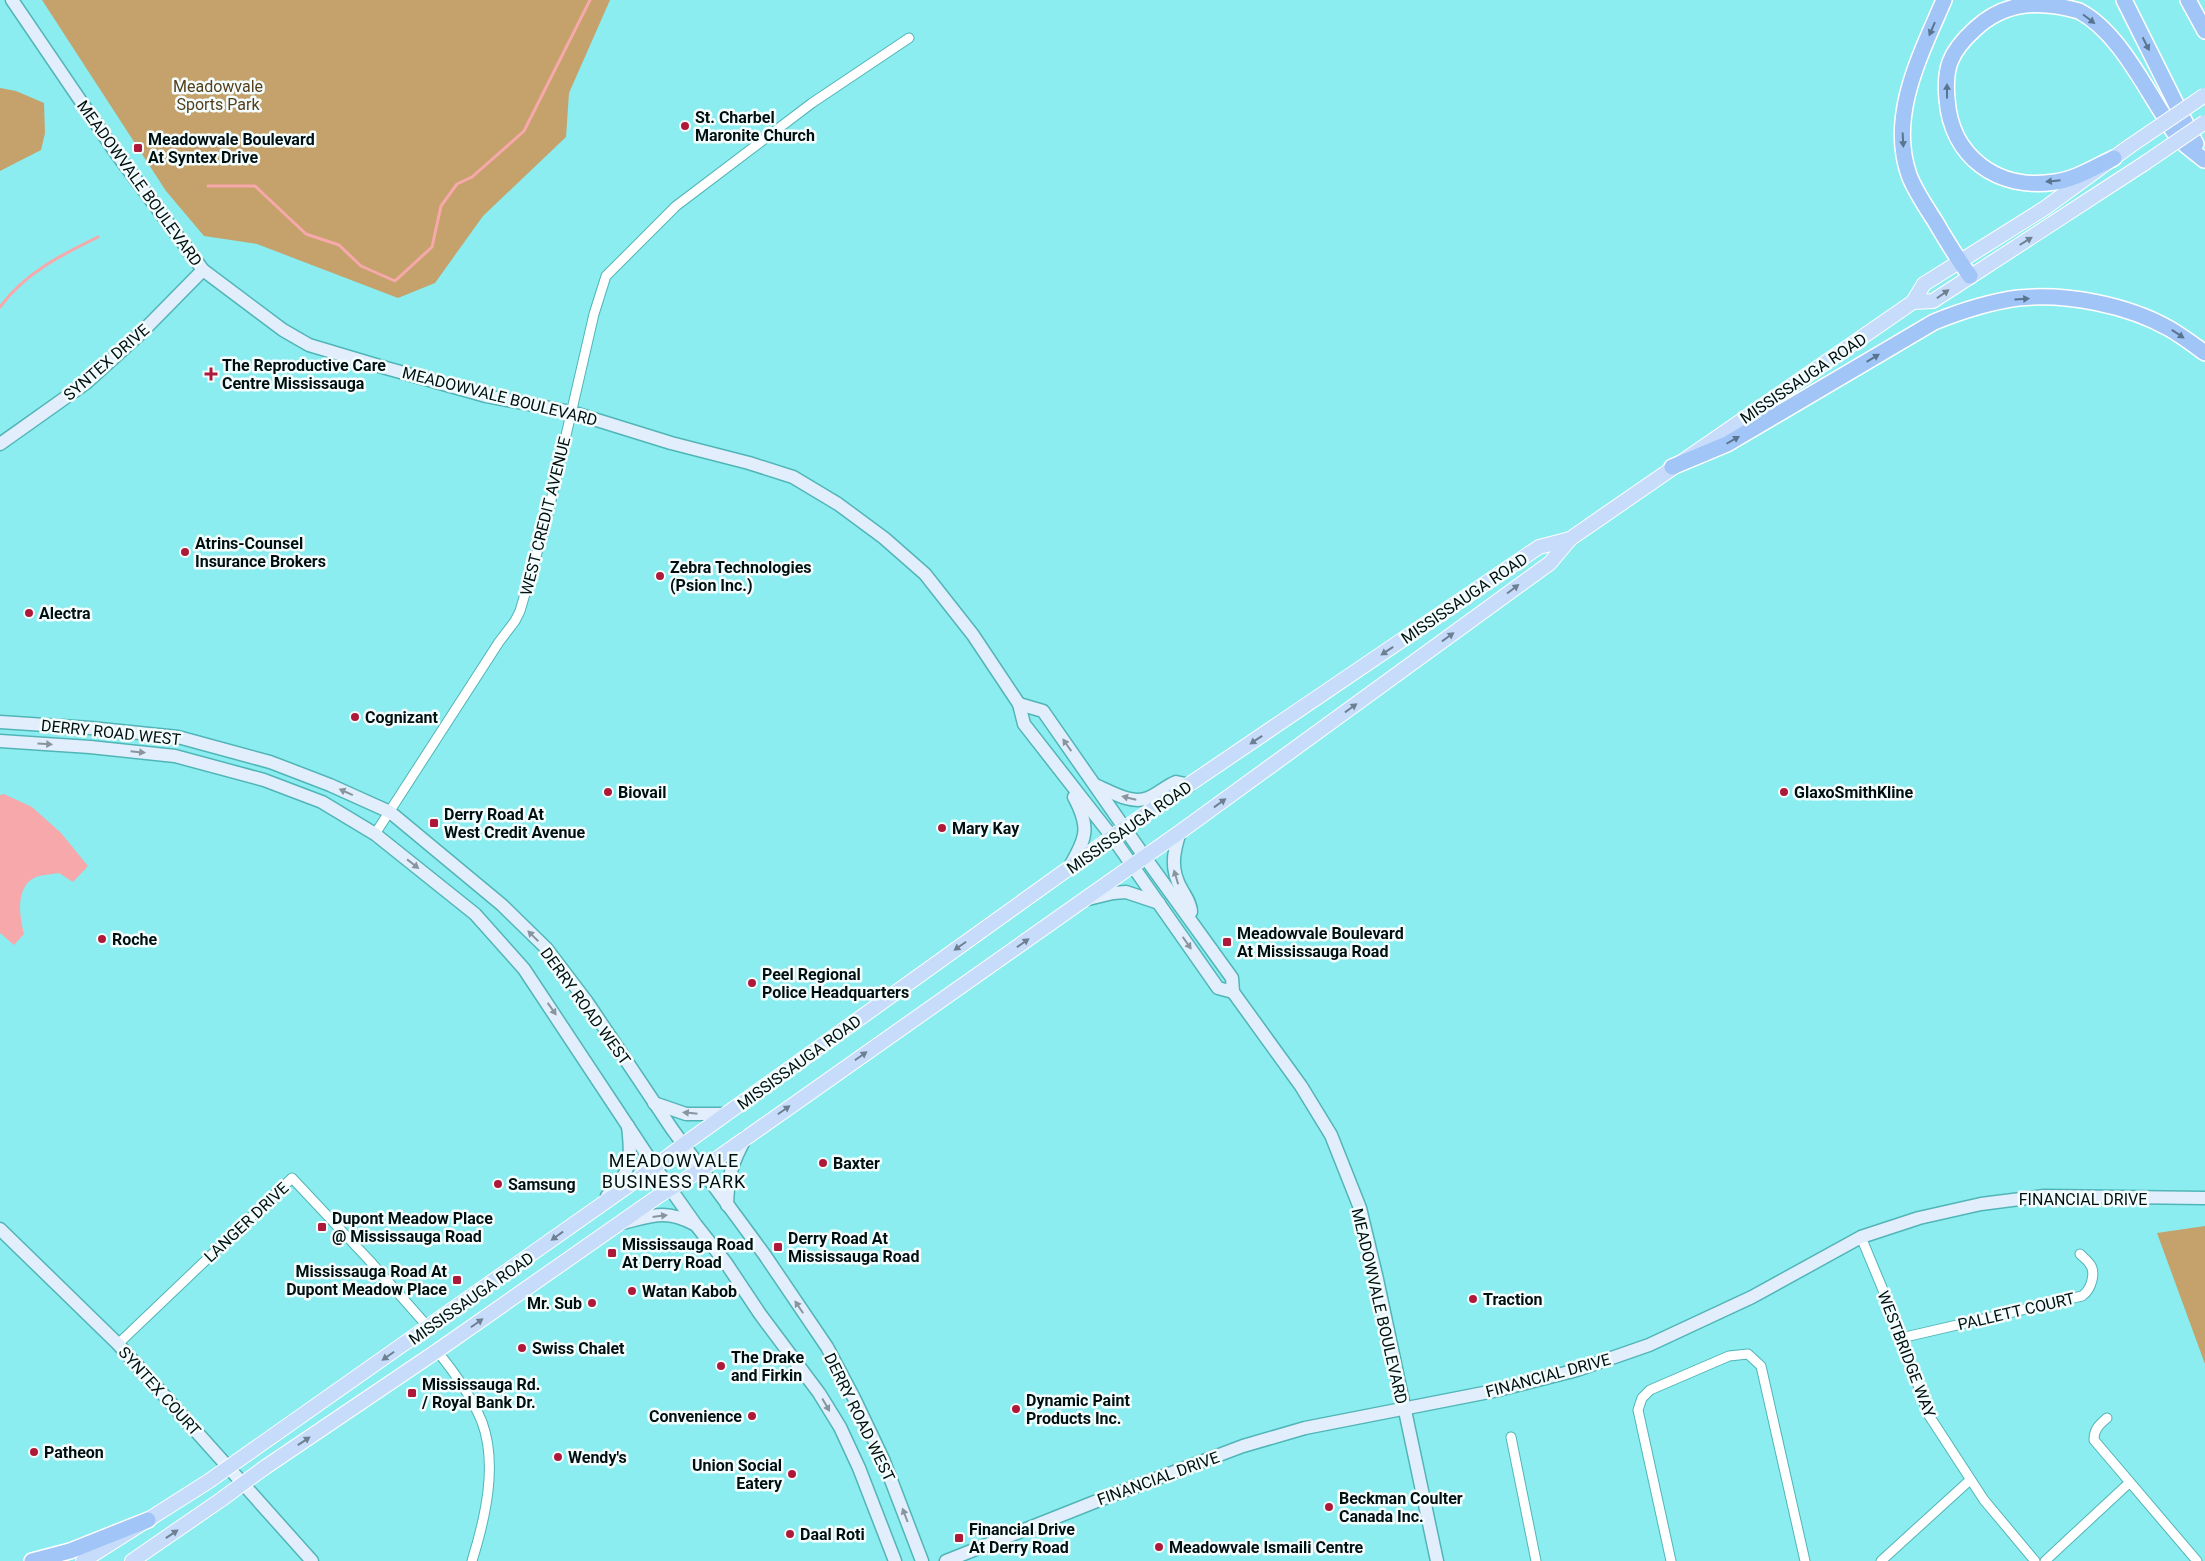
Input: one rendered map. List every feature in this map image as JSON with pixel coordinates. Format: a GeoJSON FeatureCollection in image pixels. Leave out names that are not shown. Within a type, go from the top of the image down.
{"type":"FeatureCollection","features":[{"type":"Feature","properties":{"kind":"highway"},"geometry":{"type":"LineString","coordinates":[[1944,0],[1919,58],[1906,101],[1903,122],[1903,144],[1909,175],[1921,199],[1970,276]]}},
{"type":"Feature","properties":{"kind":"highway"},"geometry":{"type":"LineString","coordinates":[[2114,158],[2078,176],[2054,182],[2020,182],[2002,178],[1982,168],[1961,145],[1952,129],[1948,113],[1946,88],[1950,62],[1964,39],[1987,17],[2007,6],[2031,0],[2079,11],[2092,20],[2119,47],[2180,141],[2205,161]]}},
{"type":"Feature","properties":{"kind":"highway"},"geometry":{"type":"LineString","coordinates":[[2124,0],[2205,161]]}},
{"type":"Feature","properties":{"kind":"highway"},"geometry":{"type":"LineString","coordinates":[[2188,0],[2205,31]]}},
{"type":"Feature","properties":{"kind":"highway"},"geometry":{"type":"LineString","coordinates":[[1672,467],[1727,444],[1934,322],[1963,310],[1992,303],[2020,298],[2088,300],[2134,313],[2170,329],[2205,352]]}},
{"type":"Feature","properties":{"kind":"highway"},"geometry":{"type":"LineString","coordinates":[[32,1561],[70,1551],[148,1520]]}},
{"type":"Feature","properties":{"kind":"main road","name":"MEADOWVALE BOULEVARD"},"geometry":{"type":"LineString","coordinates":[[12,0],[116,153],[203,270],[283,330],[309,345],[486,396],[571,412],[671,443],[749,463],[793,478],[838,504],[884,538],[925,574],[973,635],[1019,704],[1024,724],[1113,838],[1218,988],[1233,992]]}},
{"type":"Feature","properties":{"kind":"main road","name":"MISSISSAUGA ROAD"},"geometry":{"type":"LineString","coordinates":[[132,1561],[671,1188],[702,1170],[747,1136],[1084,900],[1550,563],[1570,539],[1913,302],[1924,284],[2045,208],[2130,146],[2205,95]]}},
{"type":"Feature","properties":{"kind":"main road","name":"MISSISSAUGA ROAD"},"geometry":{"type":"LineString","coordinates":[[1913,302],[1933,301],[2205,122]]}},
{"type":"Feature","properties":{"kind":"main road","name":"SYNTEX DRIVE"},"geometry":{"type":"LineString","coordinates":[[0,444],[86,383],[121,352],[203,270]]}},
{"type":"Feature","properties":{"kind":"main road","name":"MISSISSAUGA ROAD"},"geometry":{"type":"LineString","coordinates":[[83,1561],[209,1480],[428,1328],[1126,828],[1539,546],[1570,539]]}},
{"type":"Feature","properties":{"kind":"main road","name":"MEADOWVALE BOULEVARD"},"geometry":{"type":"LineString","coordinates":[[1019,704],[1043,711],[1232,978],[1233,992],[1301,1086],[1334,1143],[1360,1208],[1437,1561]]}},
{"type":"Feature","properties":{"kind":"main road","name":"DERRY ROAD WEST"},"geometry":{"type":"LineString","coordinates":[[0,722],[91,728],[178,737],[270,762],[330,785],[390,812],[502,905],[546,948],[587,1002],[683,1144],[764,1254],[827,1347],[883,1459],[922,1561]]}},
{"type":"Feature","properties":{"kind":"main road","name":"DERRY ROAD WEST"},"geometry":{"type":"LineString","coordinates":[[0,741],[90,747],[175,756],[264,780],[322,802],[375,834],[475,914],[524,969],[655,1167],[819,1393],[832,1414],[859,1468],[894,1561]]}},
{"type":"Feature","properties":{"kind":"main road"},"geometry":{"type":"LineString","coordinates":[[1095,785],[1128,799],[1136,800],[1150,797],[1176,782],[1190,785]]}},
{"type":"Feature","properties":{"kind":"main road"},"geometry":{"type":"LineString","coordinates":[[1069,869],[1082,847],[1086,828],[1082,812],[1073,795],[1072,785]]}},
{"type":"Feature","properties":{"kind":"main road"},"geometry":{"type":"LineString","coordinates":[[1180,832],[1173,852],[1173,865],[1178,884],[1191,906],[1191,920]]}},
{"type":"Feature","properties":{"kind":"main road"},"geometry":{"type":"LineString","coordinates":[[1084,900],[1126,892],[1159,903]]}},
{"type":"Feature","properties":{"kind":"main road"},"geometry":{"type":"LineString","coordinates":[[654,1102],[686,1114],[727,1114]]}},
{"type":"Feature","properties":{"kind":"main road"},"geometry":{"type":"LineString","coordinates":[[593,1211],[616,1188],[629,1168],[628,1124]]}},
{"type":"Feature","properties":{"kind":"main road"},"geometry":{"type":"LineString","coordinates":[[727,1205],[728,1182],[732,1164],[747,1136]]}},
{"type":"Feature","properties":{"kind":"main road","name":"FINANCIAL DRIVE"},"geometry":{"type":"LineString","coordinates":[[946,1561],[1243,1446],[1305,1428],[1568,1373],[1649,1345],[1752,1297],[1861,1237],[1919,1218],[2009,1199],[2062,1196],[2205,1198]]}},
{"type":"Feature","properties":{"kind":"main road"},"geometry":{"type":"LineString","coordinates":[[622,1223],[663,1214],[679,1216],[696,1225]]}},
{"type":"Feature","properties":{"kind":"main road","name":"SYNTEX COURT"},"geometry":{"type":"LineString","coordinates":[[0,1229],[118,1344],[312,1561]]}},
{"type":"Feature","properties":{"kind":"street","name":"WEST CREDIT AVENUE"},"geometry":{"type":"LineString","coordinates":[[375,834],[499,642],[516,621],[546,522],[594,314],[606,276],[676,206],[812,103],[909,38]]}},
{"type":"Feature","properties":{"kind":"street","name":"LANGER DRIVE"},"geometry":{"type":"LineString","coordinates":[[118,1344],[292,1178],[369,1260],[428,1328]]}},
{"type":"Feature","properties":{"kind":"street","name":"WESTBRIDGE WAY"},"geometry":{"type":"LineString","coordinates":[[1861,1237],[1901,1338],[1928,1414],[1970,1480],[2035,1561]]}},
{"type":"Feature","properties":{"kind":"street","name":"PALLETT COURT"},"geometry":{"type":"LineString","coordinates":[[1901,1338],[2082,1296],[2090,1288],[2092,1274],[2091,1264],[2080,1254]]}},
{"type":"Feature","properties":{"kind":"street"},"geometry":{"type":"LineString","coordinates":[[437,1351],[461,1382],[476,1409],[483,1424],[486,1442],[488,1487],[482,1530],[472,1561]]}},
{"type":"Feature","properties":{"kind":"street"},"geometry":{"type":"LineString","coordinates":[[1672,1561],[1638,1410],[1642,1398],[1650,1390],[1729,1356],[1748,1354],[1761,1366],[1805,1561]]}},
{"type":"Feature","properties":{"kind":"street"},"geometry":{"type":"LineString","coordinates":[[2107,1418],[2096,1429],[2094,1440],[2197,1561]]}},
{"type":"Feature","properties":{"kind":"street"},"geometry":{"type":"LineString","coordinates":[[1511,1437],[1536,1561]]}},
{"type":"Feature","properties":{"kind":"street"},"geometry":{"type":"LineString","coordinates":[[1881,1561],[1970,1480]]}},
{"type":"Feature","properties":{"kind":"street"},"geometry":{"type":"LineString","coordinates":[[2045,1561],[2129,1482]]}},
{"type":"Feature","properties":{"kind":"green space","name":"Meadowvale Sports Park"},"geometry":{"type":"Polygon","coordinates":[[[42,0],[610,0],[569,93],[566,137],[483,216],[435,283],[398,298],[257,244],[204,236],[166,191],[42,0]]]}},
{"type":"Feature","properties":{"kind":"green space"},"geometry":{"type":"Polygon","coordinates":[[[0,88],[16,91],[44,103],[45,133],[41,150],[0,171],[0,88]]]}},
{"type":"Feature","properties":{"kind":"green space"},"geometry":{"type":"Polygon","coordinates":[[[2205,1226],[2205,1364],[2157,1233],[2205,1226]]]}},
{"type":"Feature","properties":{"kind":"shaded area"},"geometry":{"type":"Polygon","coordinates":[[[4,794],[32,807],[61,833],[88,866],[73,882],[59,873],[38,876],[29,882],[21,895],[20,903],[24,934],[14,945],[0,933],[0,795],[4,794]]]}},
{"type":"Feature","properties":{"kind":"waterway"},"geometry":{"type":"LineString","coordinates":[[208,186],[255,186],[306,234],[339,245],[361,266],[395,281],[432,247],[441,206],[457,184],[472,177],[524,131],[590,0]]}},
{"type":"Feature","properties":{"kind":"waterway"},"geometry":{"type":"LineString","coordinates":[[0,307],[21,284],[44,266],[98,237]]}},
{"type":"Feature","properties":{"kind":"place","name":"St. Charbel Maronite Church"},"geometry":{"type":"Point","coordinates":[685,126]}},
{"type":"Feature","properties":{"kind":"place","name":"Meadowvale Boulevard At Syntex Drive"},"geometry":{"type":"Point","coordinates":[138,148]}},
{"type":"Feature","properties":{"kind":"place","name":"The Reproductive Care Centre Mississauga"},"geometry":{"type":"Point","coordinates":[211,374]}},
{"type":"Feature","properties":{"kind":"place","name":"Atrins-Counsel Insurance Brokers"},"geometry":{"type":"Point","coordinates":[185,552]}},
{"type":"Feature","properties":{"kind":"place","name":"Zebra Technologies (Psion Inc.)"},"geometry":{"type":"Point","coordinates":[660,576]}},
{"type":"Feature","properties":{"kind":"place","name":"Alectra"},"geometry":{"type":"Point","coordinates":[29,613]}},
{"type":"Feature","properties":{"kind":"place","name":"Cognizant"},"geometry":{"type":"Point","coordinates":[355,717]}},
{"type":"Feature","properties":{"kind":"place","name":"Biovail"},"geometry":{"type":"Point","coordinates":[608,792]}},
{"type":"Feature","properties":{"kind":"place","name":"GlaxoSmithKline"},"geometry":{"type":"Point","coordinates":[1784,792]}},
{"type":"Feature","properties":{"kind":"place","name":"Derry Road At West Credit Avenue"},"geometry":{"type":"Point","coordinates":[434,823]}},
{"type":"Feature","properties":{"kind":"place","name":"Mary Kay"},"geometry":{"type":"Point","coordinates":[942,828]}},
{"type":"Feature","properties":{"kind":"place","name":"Roche"},"geometry":{"type":"Point","coordinates":[102,939]}},
{"type":"Feature","properties":{"kind":"place","name":"Meadowvale Boulevard At Mississauga Road"},"geometry":{"type":"Point","coordinates":[1227,942]}},
{"type":"Feature","properties":{"kind":"place","name":"Peel Regional Police Headquarters"},"geometry":{"type":"Point","coordinates":[752,983]}},
{"type":"Feature","properties":{"kind":"place","name":"Baxter"},"geometry":{"type":"Point","coordinates":[823,1163]}},
{"type":"Feature","properties":{"kind":"place","name":"Samsung"},"geometry":{"type":"Point","coordinates":[498,1184]}},
{"type":"Feature","properties":{"kind":"place","name":"Dupont Meadow Place @ Mississauga Road"},"geometry":{"type":"Point","coordinates":[322,1227]}},
{"type":"Feature","properties":{"kind":"place","name":"Derry Road At Mississauga Road"},"geometry":{"type":"Point","coordinates":[778,1247]}},
{"type":"Feature","properties":{"kind":"place","name":"Mississauga Road At Derry Road"},"geometry":{"type":"Point","coordinates":[612,1253]}},
{"type":"Feature","properties":{"kind":"place","name":"Mississauga Road At Dupont Meadow Place"},"geometry":{"type":"Point","coordinates":[457,1280]}},
{"type":"Feature","properties":{"kind":"place","name":"Watan Kabob"},"geometry":{"type":"Point","coordinates":[632,1291]}},
{"type":"Feature","properties":{"kind":"place","name":"Traction"},"geometry":{"type":"Point","coordinates":[1473,1299]}},
{"type":"Feature","properties":{"kind":"place","name":"Mr. Sub"},"geometry":{"type":"Point","coordinates":[592,1303]}},
{"type":"Feature","properties":{"kind":"place","name":"Swiss Chalet"},"geometry":{"type":"Point","coordinates":[522,1348]}},
{"type":"Feature","properties":{"kind":"place","name":"The Drake and Firkin"},"geometry":{"type":"Point","coordinates":[721,1366]}},
{"type":"Feature","properties":{"kind":"place","name":"Mississauga Rd. / Royal Bank Dr."},"geometry":{"type":"Point","coordinates":[412,1393]}},
{"type":"Feature","properties":{"kind":"place","name":"Dynamic Paint Products Inc."},"geometry":{"type":"Point","coordinates":[1016,1409]}},
{"type":"Feature","properties":{"kind":"place","name":"Convenience"},"geometry":{"type":"Point","coordinates":[752,1416]}},
{"type":"Feature","properties":{"kind":"place","name":"Patheon"},"geometry":{"type":"Point","coordinates":[34,1452]}},
{"type":"Feature","properties":{"kind":"place","name":"Wendy's"},"geometry":{"type":"Point","coordinates":[558,1457]}},
{"type":"Feature","properties":{"kind":"place","name":"Union Social Eatery"},"geometry":{"type":"Point","coordinates":[792,1474]}},
{"type":"Feature","properties":{"kind":"place","name":"Beckman Coulter Canada Inc."},"geometry":{"type":"Point","coordinates":[1329,1507]}},
{"type":"Feature","properties":{"kind":"place","name":"Daal Roti"},"geometry":{"type":"Point","coordinates":[790,1534]}},
{"type":"Feature","properties":{"kind":"place","name":"Financial Drive At Derry Road"},"geometry":{"type":"Point","coordinates":[959,1538]}},
{"type":"Feature","properties":{"kind":"place","name":"Meadowvale Ismaili Centre"},"geometry":{"type":"Point","coordinates":[1159,1547]}},
{"type":"Feature","properties":{"kind":"district","name":"MEADOWVALE BUSINESS PARK"},"geometry":{"type":"Point","coordinates":[674,1171]}}]}
